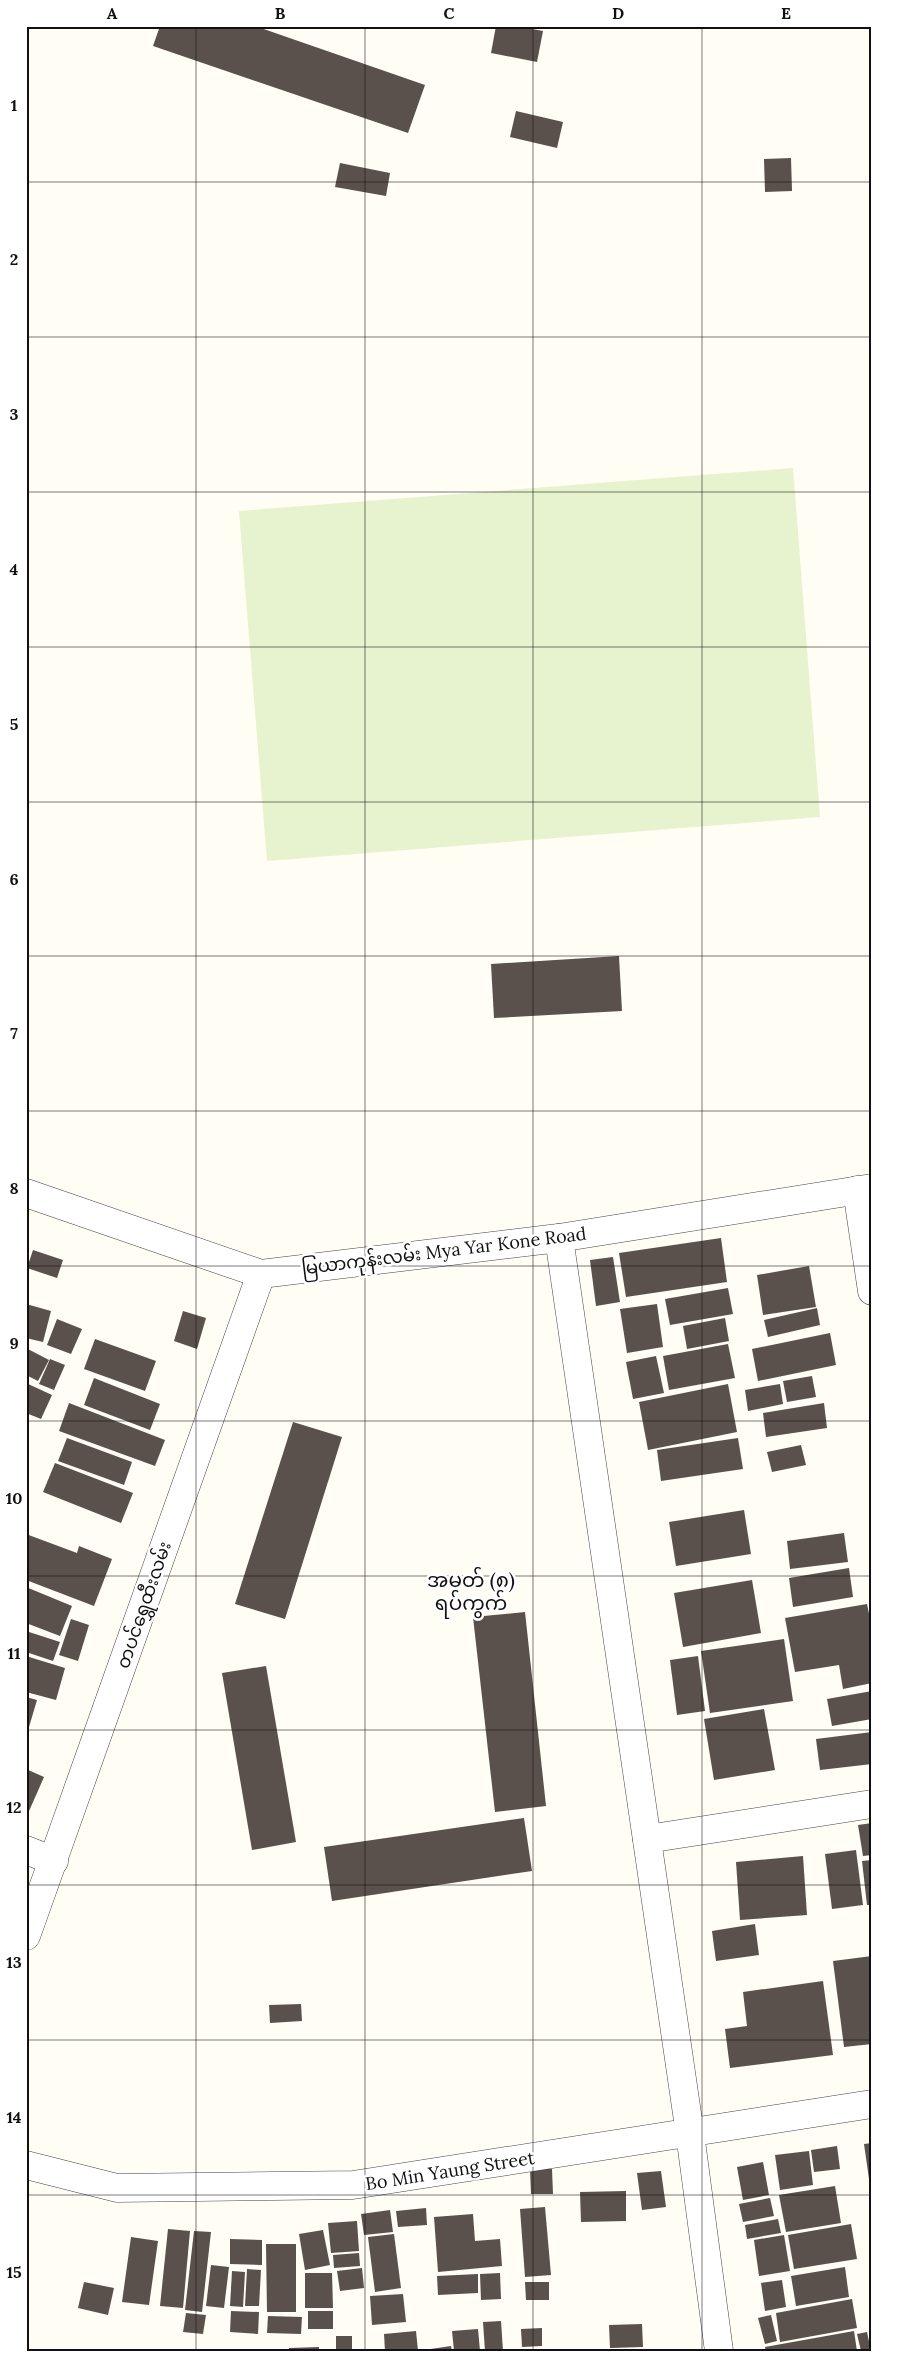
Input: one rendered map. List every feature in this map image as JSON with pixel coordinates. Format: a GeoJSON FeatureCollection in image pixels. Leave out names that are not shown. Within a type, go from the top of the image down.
{"type":"FeatureCollection","features":[{"type":"Feature","properties":{"kind":"street","name":"မြယာကုန်းလမ်း Mya Yar Kone Road"},"geometry":{"type":"LineString","coordinates":[[26,1193],[261,1274],[559,1238],[864,1189]]}},
{"type":"Feature","properties":{"kind":"street"},"geometry":{"type":"LineString","coordinates":[[864,1189],[872,1291]]}},
{"type":"Feature","properties":{"kind":"street"},"geometry":{"type":"LineString","coordinates":[[559,1238],[690,2134],[718,2351]]}},
{"type":"Feature","properties":{"kind":"street","name":"တပင်ရွှေထီးလမ်း"},"geometry":{"type":"LineString","coordinates":[[26,1936],[261,1274]]}},
{"type":"Feature","properties":{"kind":"street"},"geometry":{"type":"LineString","coordinates":[[647,1839],[872,1804]]}},
{"type":"Feature","properties":{"kind":"street"},"geometry":{"type":"LineString","coordinates":[[26,1850],[54,1861]]}},
{"type":"Feature","properties":{"kind":"street","name":"Bo Min Yaung Street"},"geometry":{"type":"LineString","coordinates":[[26,2165],[117,2188],[353,2185],[690,2134],[872,2104]]}},
{"type":"Feature","properties":{"kind":"green space"},"geometry":{"type":"Polygon","coordinates":[[[793,468],[820,817],[267,861],[239,511],[793,468]]]}},
{"type":"Feature","properties":{"kind":"building"},"geometry":{"type":"Polygon","coordinates":[[[160,26],[255,26],[425,85],[408,133],[153,46],[160,26]]]}},
{"type":"Feature","properties":{"kind":"building"},"geometry":{"type":"Polygon","coordinates":[[[496,26],[516,26],[543,31],[537,62],[491,53],[496,26]]]}},
{"type":"Feature","properties":{"kind":"building"},"geometry":{"type":"Polygon","coordinates":[[[516,111],[563,122],[557,148],[510,137],[516,111]]]}},
{"type":"Feature","properties":{"kind":"building"},"geometry":{"type":"Polygon","coordinates":[[[791,158],[792,191],[765,192],[764,159],[791,158]]]}},
{"type":"Feature","properties":{"kind":"building"},"geometry":{"type":"Polygon","coordinates":[[[340,163],[390,173],[386,196],[335,187],[340,163]]]}},
{"type":"Feature","properties":{"kind":"building"},"geometry":{"type":"Polygon","coordinates":[[[619,956],[622,1011],[494,1018],[491,964],[619,956]]]}},
{"type":"Feature","properties":{"kind":"building"},"geometry":{"type":"Polygon","coordinates":[[[721,1238],[727,1282],[626,1297],[619,1253],[721,1238]]]}},
{"type":"Feature","properties":{"kind":"building"},"geometry":{"type":"Polygon","coordinates":[[[33,1250],[63,1260],[57,1278],[27,1268],[33,1250]]]}},
{"type":"Feature","properties":{"kind":"building"},"geometry":{"type":"Polygon","coordinates":[[[613,1257],[620,1302],[596,1306],[590,1260],[613,1257]]]}},
{"type":"Feature","properties":{"kind":"building"},"geometry":{"type":"Polygon","coordinates":[[[809,1266],[816,1307],[763,1315],[757,1275],[809,1266]]]}},
{"type":"Feature","properties":{"kind":"building"},"geometry":{"type":"Polygon","coordinates":[[[728,1288],[733,1314],[670,1325],[665,1299],[728,1288]]]}},
{"type":"Feature","properties":{"kind":"building"},"geometry":{"type":"Polygon","coordinates":[[[26,1304],[51,1311],[43,1342],[26,1338],[26,1304]]]}},
{"type":"Feature","properties":{"kind":"building"},"geometry":{"type":"Polygon","coordinates":[[[657,1304],[663,1347],[627,1353],[620,1309],[657,1304]]]}},
{"type":"Feature","properties":{"kind":"building"},"geometry":{"type":"Polygon","coordinates":[[[817,1308],[820,1325],[768,1337],[764,1320],[817,1308]]]}},
{"type":"Feature","properties":{"kind":"building"},"geometry":{"type":"Polygon","coordinates":[[[183,1311],[206,1318],[197,1349],[174,1341],[183,1311]]]}},
{"type":"Feature","properties":{"kind":"building"},"geometry":{"type":"Polygon","coordinates":[[[725,1318],[729,1341],[687,1349],[683,1326],[725,1318]]]}},
{"type":"Feature","properties":{"kind":"building"},"geometry":{"type":"Polygon","coordinates":[[[57,1319],[82,1329],[71,1354],[47,1345],[57,1319]]]}},
{"type":"Feature","properties":{"kind":"building"},"geometry":{"type":"Polygon","coordinates":[[[830,1333],[836,1365],[758,1381],[752,1349],[830,1333]]]}},
{"type":"Feature","properties":{"kind":"building"},"geometry":{"type":"Polygon","coordinates":[[[95,1339],[156,1361],[145,1391],[84,1369],[95,1339]]]}},
{"type":"Feature","properties":{"kind":"building"},"geometry":{"type":"Polygon","coordinates":[[[728,1344],[735,1378],[669,1390],[663,1356],[728,1344]]]}},
{"type":"Feature","properties":{"kind":"building"},"geometry":{"type":"Polygon","coordinates":[[[26,1348],[49,1360],[38,1381],[26,1375],[26,1348]]]}},
{"type":"Feature","properties":{"kind":"building"},"geometry":{"type":"Polygon","coordinates":[[[656,1356],[664,1393],[633,1399],[626,1362],[656,1356]]]}},
{"type":"Feature","properties":{"kind":"building"},"geometry":{"type":"Polygon","coordinates":[[[50,1359],[65,1365],[54,1390],[39,1384],[50,1359]]]}},
{"type":"Feature","properties":{"kind":"building"},"geometry":{"type":"Polygon","coordinates":[[[812,1376],[816,1397],[787,1402],[783,1381],[812,1376]]]}},
{"type":"Feature","properties":{"kind":"building"},"geometry":{"type":"Polygon","coordinates":[[[94,1378],[160,1404],[150,1430],[84,1405],[94,1378]]]}},
{"type":"Feature","properties":{"kind":"building"},"geometry":{"type":"Polygon","coordinates":[[[26,1383],[52,1395],[41,1419],[26,1413],[26,1383]]]}},
{"type":"Feature","properties":{"kind":"building"},"geometry":{"type":"Polygon","coordinates":[[[728,1384],[737,1432],[648,1450],[639,1402],[728,1384]]]}},
{"type":"Feature","properties":{"kind":"building"},"geometry":{"type":"Polygon","coordinates":[[[780,1384],[783,1404],[748,1411],[745,1390],[780,1384]]]}},
{"type":"Feature","properties":{"kind":"building"},"geometry":{"type":"Polygon","coordinates":[[[69,1403],[165,1440],[155,1466],[59,1431],[69,1403]]]}},
{"type":"Feature","properties":{"kind":"building"},"geometry":{"type":"Polygon","coordinates":[[[824,1403],[827,1428],[766,1437],[763,1413],[824,1403]]]}},
{"type":"Feature","properties":{"kind":"building"},"geometry":{"type":"Polygon","coordinates":[[[293,1422],[342,1437],[285,1619],[235,1604],[293,1422]]]}},
{"type":"Feature","properties":{"kind":"building"},"geometry":{"type":"Polygon","coordinates":[[[67,1438],[132,1462],[124,1485],[58,1461],[67,1438]]]}},
{"type":"Feature","properties":{"kind":"building"},"geometry":{"type":"Polygon","coordinates":[[[738,1438],[743,1469],[661,1481],[657,1450],[738,1438]]]}},
{"type":"Feature","properties":{"kind":"building"},"geometry":{"type":"Polygon","coordinates":[[[801,1445],[806,1465],[772,1472],[767,1452],[801,1445]]]}},
{"type":"Feature","properties":{"kind":"building"},"geometry":{"type":"Polygon","coordinates":[[[55,1463],[133,1493],[121,1523],[43,1492],[55,1463]]]}},
{"type":"Feature","properties":{"kind":"building"},"geometry":{"type":"Polygon","coordinates":[[[744,1510],[751,1554],[676,1566],[669,1522],[744,1510]]]}},
{"type":"Feature","properties":{"kind":"building"},"geometry":{"type":"Polygon","coordinates":[[[844,1533],[848,1562],[790,1569],[787,1541],[844,1533]]]}},
{"type":"Feature","properties":{"kind":"building"},"geometry":{"type":"Polygon","coordinates":[[[26,1534],[77,1553],[79,1546],[112,1559],[94,1606],[26,1580],[26,1534]]]}},
{"type":"Feature","properties":{"kind":"building"},"geometry":{"type":"Polygon","coordinates":[[[849,1568],[853,1597],[793,1607],[789,1578],[849,1568]]]}},
{"type":"Feature","properties":{"kind":"building"},"geometry":{"type":"Polygon","coordinates":[[[752,1580],[761,1633],[683,1647],[674,1593],[752,1580]]]}},
{"type":"Feature","properties":{"kind":"building"},"geometry":{"type":"Polygon","coordinates":[[[26,1587],[72,1606],[60,1636],[26,1623],[26,1587]]]}},
{"type":"Feature","properties":{"kind":"building"},"geometry":{"type":"Polygon","coordinates":[[[867,1604],[872,1628],[872,1683],[843,1689],[839,1665],[795,1672],[785,1618],[867,1604]]]}},
{"type":"Feature","properties":{"kind":"building"},"geometry":{"type":"Polygon","coordinates":[[[525,1612],[546,1806],[495,1812],[473,1617],[525,1612]]]}},
{"type":"Feature","properties":{"kind":"building"},"geometry":{"type":"Polygon","coordinates":[[[71,1619],[89,1625],[78,1661],[59,1655],[71,1619]]]}},
{"type":"Feature","properties":{"kind":"building"},"geometry":{"type":"Polygon","coordinates":[[[26,1631],[60,1642],[53,1661],[26,1652],[26,1631]]]}},
{"type":"Feature","properties":{"kind":"building"},"geometry":{"type":"Polygon","coordinates":[[[784,1639],[793,1701],[710,1713],[701,1651],[784,1639]]]}},
{"type":"Feature","properties":{"kind":"building"},"geometry":{"type":"Polygon","coordinates":[[[26,1656],[65,1668],[56,1700],[26,1692],[26,1656]]]}},
{"type":"Feature","properties":{"kind":"building"},"geometry":{"type":"Polygon","coordinates":[[[698,1656],[705,1711],[677,1715],[670,1660],[698,1656]]]}},
{"type":"Feature","properties":{"kind":"building"},"geometry":{"type":"Polygon","coordinates":[[[266,1666],[296,1842],[252,1850],[222,1673],[266,1666]]]}},
{"type":"Feature","properties":{"kind":"building"},"geometry":{"type":"Polygon","coordinates":[[[872,1691],[872,1719],[832,1726],[827,1699],[872,1691]]]}},
{"type":"Feature","properties":{"kind":"building"},"geometry":{"type":"Polygon","coordinates":[[[26,1697],[37,1700],[29,1727],[26,1727],[26,1697]]]}},
{"type":"Feature","properties":{"kind":"building"},"geometry":{"type":"Polygon","coordinates":[[[764,1709],[775,1770],[714,1780],[704,1719],[764,1709]]]}},
{"type":"Feature","properties":{"kind":"building"},"geometry":{"type":"Polygon","coordinates":[[[872,1732],[872,1764],[820,1770],[816,1739],[872,1732]]]}},
{"type":"Feature","properties":{"kind":"building"},"geometry":{"type":"Polygon","coordinates":[[[26,1769],[44,1777],[26,1818],[26,1769]]]}},
{"type":"Feature","properties":{"kind":"building"},"geometry":{"type":"Polygon","coordinates":[[[524,1818],[532,1871],[332,1901],[324,1847],[524,1818]]]}},
{"type":"Feature","properties":{"kind":"building"},"geometry":{"type":"Polygon","coordinates":[[[872,1823],[872,1855],[863,1856],[858,1825],[872,1823]]]}},
{"type":"Feature","properties":{"kind":"building"},"geometry":{"type":"Polygon","coordinates":[[[856,1850],[863,1905],[832,1909],[825,1854],[856,1850]]]}},
{"type":"Feature","properties":{"kind":"building"},"geometry":{"type":"Polygon","coordinates":[[[803,1856],[807,1915],[740,1920],[736,1862],[803,1856]]]}},
{"type":"Feature","properties":{"kind":"building"},"geometry":{"type":"Polygon","coordinates":[[[872,1860],[872,1905],[867,1905],[862,1861],[872,1860]]]}},
{"type":"Feature","properties":{"kind":"building"},"geometry":{"type":"Polygon","coordinates":[[[755,1924],[759,1955],[716,1961],[712,1931],[755,1924]]]}},
{"type":"Feature","properties":{"kind":"building"},"geometry":{"type":"Polygon","coordinates":[[[872,1956],[872,2044],[844,2047],[833,1961],[872,1956]]]}},
{"type":"Feature","properties":{"kind":"building"},"geometry":{"type":"Polygon","coordinates":[[[823,1981],[833,2055],[730,2068],[725,2029],[747,2026],[743,1992],[823,1981]]]}},
{"type":"Feature","properties":{"kind":"building"},"geometry":{"type":"Polygon","coordinates":[[[301,2004],[302,2021],[270,2023],[269,2005],[301,2004]]]}},
{"type":"Feature","properties":{"kind":"building"},"geometry":{"type":"Polygon","coordinates":[[[872,2143],[872,2193],[871,2193],[864,2144],[872,2143]]]}},
{"type":"Feature","properties":{"kind":"building"},"geometry":{"type":"Polygon","coordinates":[[[837,2146],[840,2169],[814,2172],[811,2150],[837,2146]]]}},
{"type":"Feature","properties":{"kind":"building"},"geometry":{"type":"Polygon","coordinates":[[[809,2151],[813,2185],[780,2190],[775,2155],[809,2151]]]}},
{"type":"Feature","properties":{"kind":"building"},"geometry":{"type":"Polygon","coordinates":[[[763,2162],[769,2195],[743,2200],[737,2167],[763,2162]]]}},
{"type":"Feature","properties":{"kind":"building"},"geometry":{"type":"Polygon","coordinates":[[[530,2169],[552,2169],[553,2194],[531,2194],[530,2169]]]}},
{"type":"Feature","properties":{"kind":"building"},"geometry":{"type":"Polygon","coordinates":[[[661,2171],[666,2207],[642,2210],[637,2173],[661,2171]]]}},
{"type":"Feature","properties":{"kind":"building"},"geometry":{"type":"Polygon","coordinates":[[[835,2186],[841,2223],[786,2232],[779,2195],[835,2186]]]}},
{"type":"Feature","properties":{"kind":"building"},"geometry":{"type":"Polygon","coordinates":[[[626,2191],[626,2221],[581,2222],[580,2192],[626,2191]]]}},
{"type":"Feature","properties":{"kind":"building"},"geometry":{"type":"Polygon","coordinates":[[[770,2198],[774,2216],[743,2222],[739,2204],[770,2198]]]}},
{"type":"Feature","properties":{"kind":"building"},"geometry":{"type":"Polygon","coordinates":[[[545,2207],[551,2275],[525,2277],[520,2209],[545,2207]]]}},
{"type":"Feature","properties":{"kind":"building"},"geometry":{"type":"Polygon","coordinates":[[[426,2208],[427,2225],[398,2227],[396,2211],[426,2208]]]}},
{"type":"Feature","properties":{"kind":"building"},"geometry":{"type":"Polygon","coordinates":[[[390,2210],[393,2232],[364,2235],[361,2214],[390,2210]]]}},
{"type":"Feature","properties":{"kind":"building"},"geometry":{"type":"Polygon","coordinates":[[[473,2214],[475,2241],[500,2239],[502,2266],[438,2272],[434,2217],[473,2214]]]}},
{"type":"Feature","properties":{"kind":"building"},"geometry":{"type":"Polygon","coordinates":[[[778,2219],[781,2233],[747,2239],[745,2225],[778,2219]]]}},
{"type":"Feature","properties":{"kind":"building"},"geometry":{"type":"Polygon","coordinates":[[[357,2221],[359,2251],[331,2253],[328,2223],[357,2221]]]}},
{"type":"Feature","properties":{"kind":"building"},"geometry":{"type":"Polygon","coordinates":[[[851,2224],[857,2259],[794,2269],[788,2235],[851,2224]]]}},
{"type":"Feature","properties":{"kind":"building"},"geometry":{"type":"Polygon","coordinates":[[[168,2229],[190,2231],[183,2308],[160,2306],[168,2229]]]}},
{"type":"Feature","properties":{"kind":"building"},"geometry":{"type":"Polygon","coordinates":[[[323,2230],[330,2265],[305,2270],[299,2234],[323,2230]]]}},
{"type":"Feature","properties":{"kind":"building"},"geometry":{"type":"Polygon","coordinates":[[[194,2231],[211,2232],[202,2312],[185,2310],[194,2231]]]}},
{"type":"Feature","properties":{"kind":"building"},"geometry":{"type":"Polygon","coordinates":[[[394,2234],[401,2288],[375,2292],[368,2237],[394,2234]]]}},
{"type":"Feature","properties":{"kind":"building"},"geometry":{"type":"Polygon","coordinates":[[[784,2235],[790,2271],[759,2276],[754,2240],[784,2235]]]}},
{"type":"Feature","properties":{"kind":"building"},"geometry":{"type":"Polygon","coordinates":[[[131,2237],[158,2241],[149,2305],[122,2302],[131,2237]]]}},
{"type":"Feature","properties":{"kind":"building"},"geometry":{"type":"Polygon","coordinates":[[[230,2239],[262,2240],[262,2265],[230,2264],[230,2239]]]}},
{"type":"Feature","properties":{"kind":"building"},"geometry":{"type":"Polygon","coordinates":[[[266,2244],[296,2244],[296,2312],[267,2312],[266,2244]]]}},
{"type":"Feature","properties":{"kind":"building"},"geometry":{"type":"Polygon","coordinates":[[[359,2253],[360,2266],[334,2268],[333,2255],[359,2253]]]}},
{"type":"Feature","properties":{"kind":"building"},"geometry":{"type":"Polygon","coordinates":[[[211,2265],[229,2267],[224,2308],[206,2306],[211,2265]]]}},
{"type":"Feature","properties":{"kind":"building"},"geometry":{"type":"Polygon","coordinates":[[[845,2267],[849,2297],[796,2306],[791,2276],[845,2267]]]}},
{"type":"Feature","properties":{"kind":"building"},"geometry":{"type":"Polygon","coordinates":[[[362,2268],[364,2288],[340,2291],[337,2271],[362,2268]]]}},
{"type":"Feature","properties":{"kind":"building"},"geometry":{"type":"Polygon","coordinates":[[[247,2269],[261,2270],[259,2306],[245,2306],[247,2269]]]}},
{"type":"Feature","properties":{"kind":"building"},"geometry":{"type":"Polygon","coordinates":[[[232,2271],[245,2272],[243,2307],[230,2306],[232,2271]]]}},
{"type":"Feature","properties":{"kind":"building"},"geometry":{"type":"Polygon","coordinates":[[[305,2273],[332,2273],[333,2308],[305,2308],[305,2273]]]}},
{"type":"Feature","properties":{"kind":"building"},"geometry":{"type":"Polygon","coordinates":[[[500,2273],[501,2299],[481,2300],[480,2274],[500,2273]]]}},
{"type":"Feature","properties":{"kind":"building"},"geometry":{"type":"Polygon","coordinates":[[[478,2274],[478,2293],[438,2295],[437,2276],[478,2274]]]}},
{"type":"Feature","properties":{"kind":"building"},"geometry":{"type":"Polygon","coordinates":[[[782,2280],[786,2307],[765,2311],[761,2283],[782,2280]]]}},
{"type":"Feature","properties":{"kind":"building"},"geometry":{"type":"Polygon","coordinates":[[[84,2282],[114,2288],[108,2315],[78,2308],[84,2282]]]}},
{"type":"Feature","properties":{"kind":"building"},"geometry":{"type":"Polygon","coordinates":[[[525,2282],[549,2282],[549,2300],[526,2300],[525,2282]]]}},
{"type":"Feature","properties":{"kind":"building"},"geometry":{"type":"Polygon","coordinates":[[[403,2294],[406,2322],[372,2325],[370,2296],[403,2294]]]}},
{"type":"Feature","properties":{"kind":"building"},"geometry":{"type":"Polygon","coordinates":[[[852,2299],[857,2328],[780,2342],[776,2313],[852,2299]]]}},
{"type":"Feature","properties":{"kind":"building"},"geometry":{"type":"Polygon","coordinates":[[[231,2311],[259,2312],[258,2334],[230,2332],[231,2311]]]}},
{"type":"Feature","properties":{"kind":"building"},"geometry":{"type":"Polygon","coordinates":[[[308,2311],[333,2311],[333,2329],[308,2329],[308,2311]]]}},
{"type":"Feature","properties":{"kind":"building"},"geometry":{"type":"Polygon","coordinates":[[[186,2313],[206,2315],[203,2334],[183,2332],[186,2313]]]}},
{"type":"Feature","properties":{"kind":"building"},"geometry":{"type":"Polygon","coordinates":[[[771,2315],[777,2341],[765,2344],[758,2318],[771,2315]]]}},
{"type":"Feature","properties":{"kind":"building"},"geometry":{"type":"Polygon","coordinates":[[[268,2316],[302,2317],[301,2334],[267,2333],[268,2316]]]}},
{"type":"Feature","properties":{"kind":"building"},"geometry":{"type":"Polygon","coordinates":[[[501,2321],[503,2351],[485,2351],[483,2322],[501,2321]]]}},
{"type":"Feature","properties":{"kind":"building"},"geometry":{"type":"Polygon","coordinates":[[[642,2324],[643,2347],[610,2348],[609,2325],[642,2324]]]}},
{"type":"Feature","properties":{"kind":"building"},"geometry":{"type":"Polygon","coordinates":[[[542,2328],[542,2346],[522,2347],[521,2329],[542,2328]]]}},
{"type":"Feature","properties":{"kind":"building"},"geometry":{"type":"Polygon","coordinates":[[[478,2329],[480,2351],[454,2351],[452,2331],[478,2329]]]}},
{"type":"Feature","properties":{"kind":"building"},"geometry":{"type":"Polygon","coordinates":[[[416,2331],[418,2351],[385,2351],[384,2334],[416,2331]]]}},
{"type":"Feature","properties":{"kind":"building"},"geometry":{"type":"Polygon","coordinates":[[[854,2331],[857,2351],[766,2351],[765,2347],[854,2331]]]}},
{"type":"Feature","properties":{"kind":"building"},"geometry":{"type":"Polygon","coordinates":[[[867,2332],[871,2351],[861,2351],[857,2334],[867,2332]]]}},
{"type":"Feature","properties":{"kind":"building"},"geometry":{"type":"Polygon","coordinates":[[[336,2336],[352,2336],[352,2351],[336,2351],[336,2336]]]}},
{"type":"Feature","properties":{"kind":"building"},"geometry":{"type":"Polygon","coordinates":[[[451,2346],[452,2351],[424,2351],[424,2350],[451,2346]]]}},
{"type":"Feature","properties":{"kind":"building"},"geometry":{"type":"Polygon","coordinates":[[[319,2347],[319,2351],[289,2351],[289,2348],[319,2347]]]}},
{"type":"Feature","properties":{"kind":"district","name":"အမှတ် (၈) ရပ်ကွက်"},"geometry":{"type":"Point","coordinates":[471,1592]}}]}
